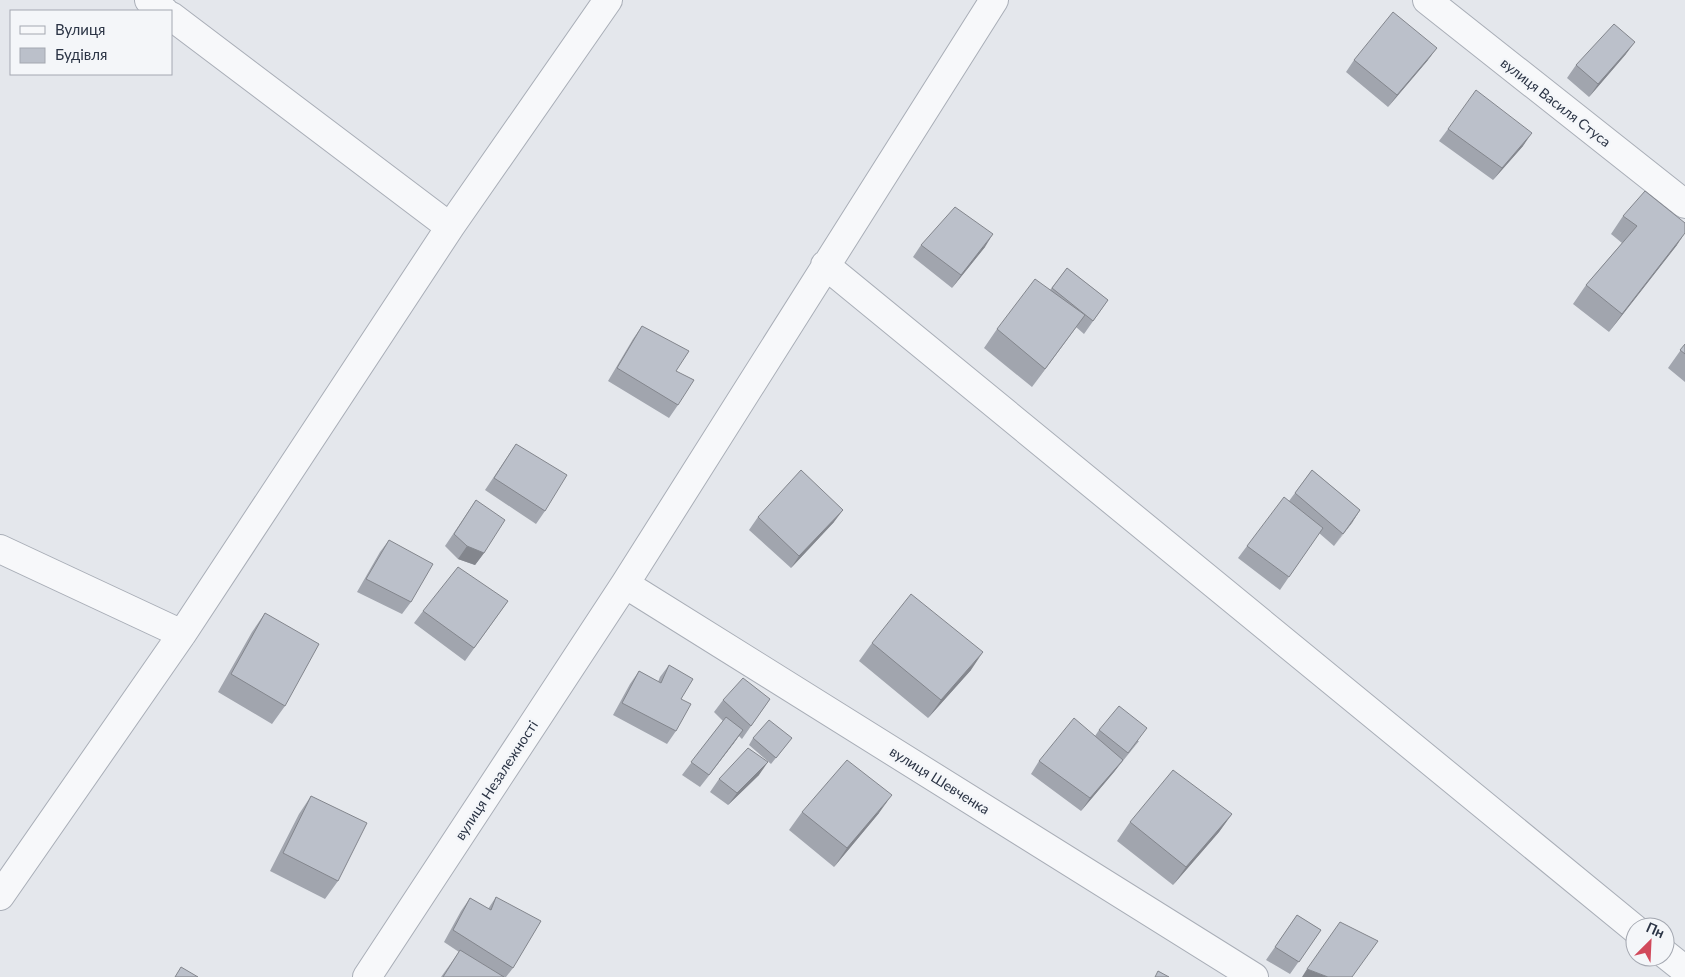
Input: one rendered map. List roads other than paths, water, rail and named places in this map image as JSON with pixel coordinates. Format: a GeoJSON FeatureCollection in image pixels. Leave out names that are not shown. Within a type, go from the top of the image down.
{"type":"FeatureCollection","features":[{"type":"Feature","properties":{"kind":"street"},"geometry":{"type":"LineString","coordinates":[[149,0],[163,10]]}},
{"type":"Feature","properties":{"kind":"street"},"geometry":{"type":"LineString","coordinates":[[0,896],[182,634],[450,227],[608,0]]}},
{"type":"Feature","properties":{"kind":"street","name":"вулиця Незалежності"},"geometry":{"type":"LineString","coordinates":[[367,977],[625,584],[994,0]]}},
{"type":"Feature","properties":{"kind":"street","name":"вулиця Василя Стуса"},"geometry":{"type":"LineString","coordinates":[[1427,0],[1685,204]]}},
{"type":"Feature","properties":{"kind":"street"},"geometry":{"type":"LineString","coordinates":[[172,17],[450,227]]}},
{"type":"Feature","properties":{"kind":"street"},"geometry":{"type":"LineString","coordinates":[[826,265],[1625,921]]}},
{"type":"Feature","properties":{"kind":"street"},"geometry":{"type":"LineString","coordinates":[[0,549],[182,634]]}},
{"type":"Feature","properties":{"kind":"street","name":"вулиця Шевченка"},"geometry":{"type":"LineString","coordinates":[[625,584],[1254,977]]}},
{"type":"Feature","properties":{"kind":"street"},"geometry":{"type":"LineString","coordinates":[[1675,962],[1685,970]]}}]}
